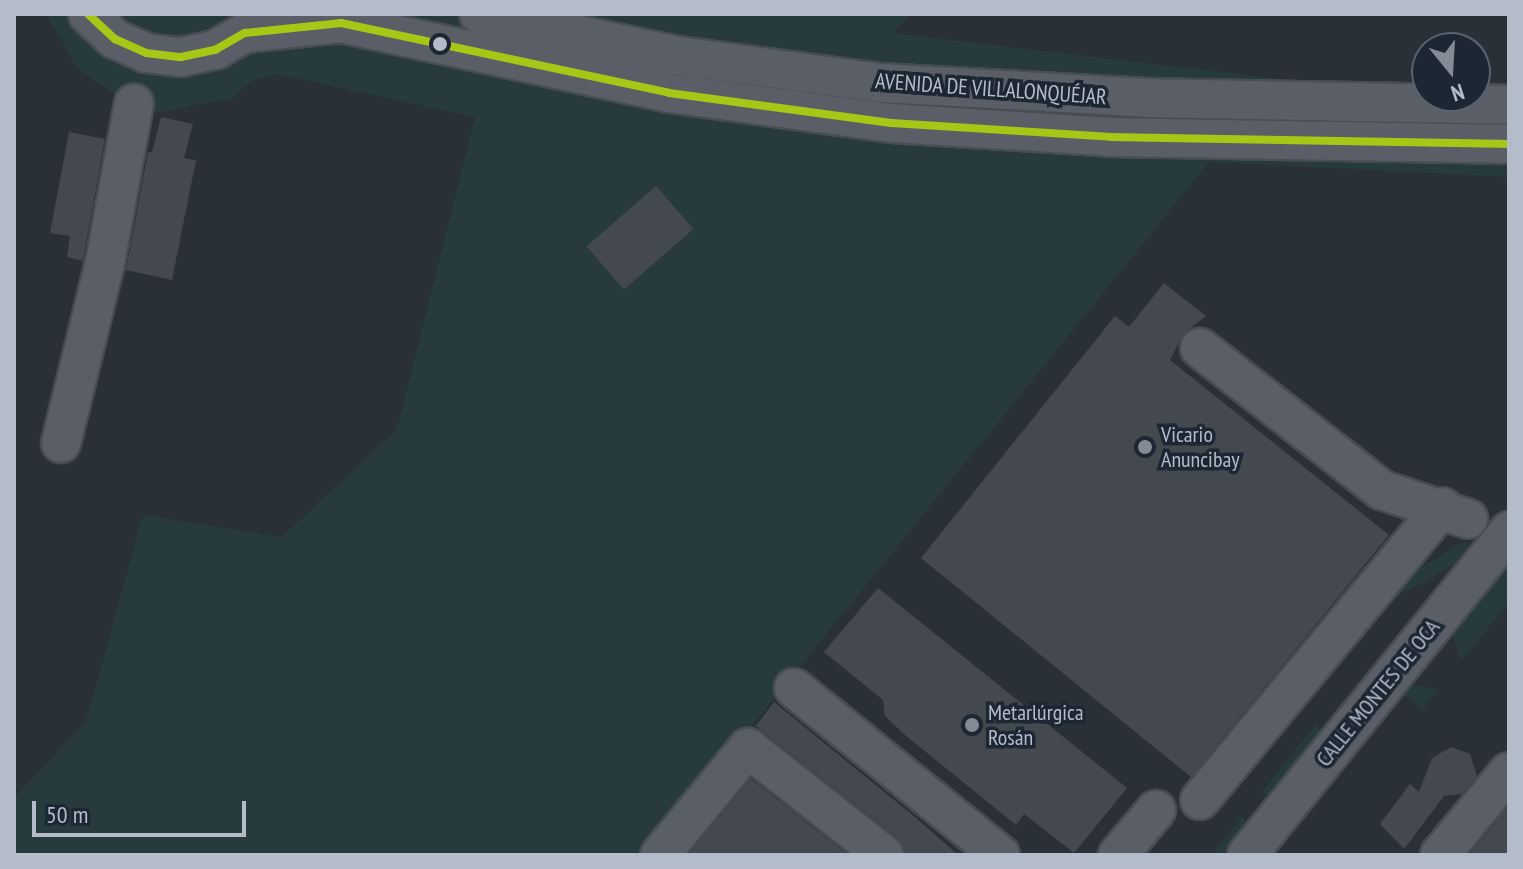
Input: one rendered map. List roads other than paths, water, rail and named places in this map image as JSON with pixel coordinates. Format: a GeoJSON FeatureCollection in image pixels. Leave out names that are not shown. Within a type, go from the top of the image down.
{"type":"FeatureCollection","features":[{"type":"Feature","properties":{"kind":"street","name":"AVENIDA DE VILLALONQUÉJAR"},"geometry":{"type":"LineString","coordinates":[[479,14],[679,56],[881,83],[1133,97],[1509,105]]}},
{"type":"Feature","properties":{"kind":"street"},"geometry":{"type":"LineString","coordinates":[[88,15],[115,39],[146,53],[192,55],[215,50],[254,24]]}},
{"type":"Feature","properties":{"kind":"street","name":"AVENIDA DE VILLALONQUÉJAR"},"geometry":{"type":"LineString","coordinates":[[254,24],[341,23],[616,83],[891,123],[1112,137],[1509,144]]}},
{"type":"Feature","properties":{"kind":"street"},"geometry":{"type":"LineString","coordinates":[[61,443],[105,263],[134,104]]}},
{"type":"Feature","properties":{"kind":"street"},"geometry":{"type":"LineString","coordinates":[[1200,348],[1382,490],[1455,513],[1307,693],[1219,792]]}},
{"type":"Feature","properties":{"kind":"street","name":"CALLE MONTES DE OCA"},"geometry":{"type":"LineString","coordinates":[[1247,855],[1509,531]]}},
{"type":"Feature","properties":{"kind":"street"},"geometry":{"type":"LineString","coordinates":[[794,688],[1000,855]]}},
{"type":"Feature","properties":{"kind":"street"},"geometry":{"type":"LineString","coordinates":[[660,855],[748,748],[884,855]]}},
{"type":"Feature","properties":{"kind":"street"},"geometry":{"type":"LineString","coordinates":[[1440,855],[1509,772]]}},
{"type":"Feature","properties":{"kind":"street"},"geometry":{"type":"LineString","coordinates":[[1118,855],[1156,810]]}},
{"type":"Feature","properties":{"kind":"place","name":"Vicario Anuncibay"},"geometry":{"type":"Point","coordinates":[1145,447]}},
{"type":"Feature","properties":{"kind":"place","name":"Metarlúrgica Rosán"},"geometry":{"type":"Point","coordinates":[972,725]}}]}
